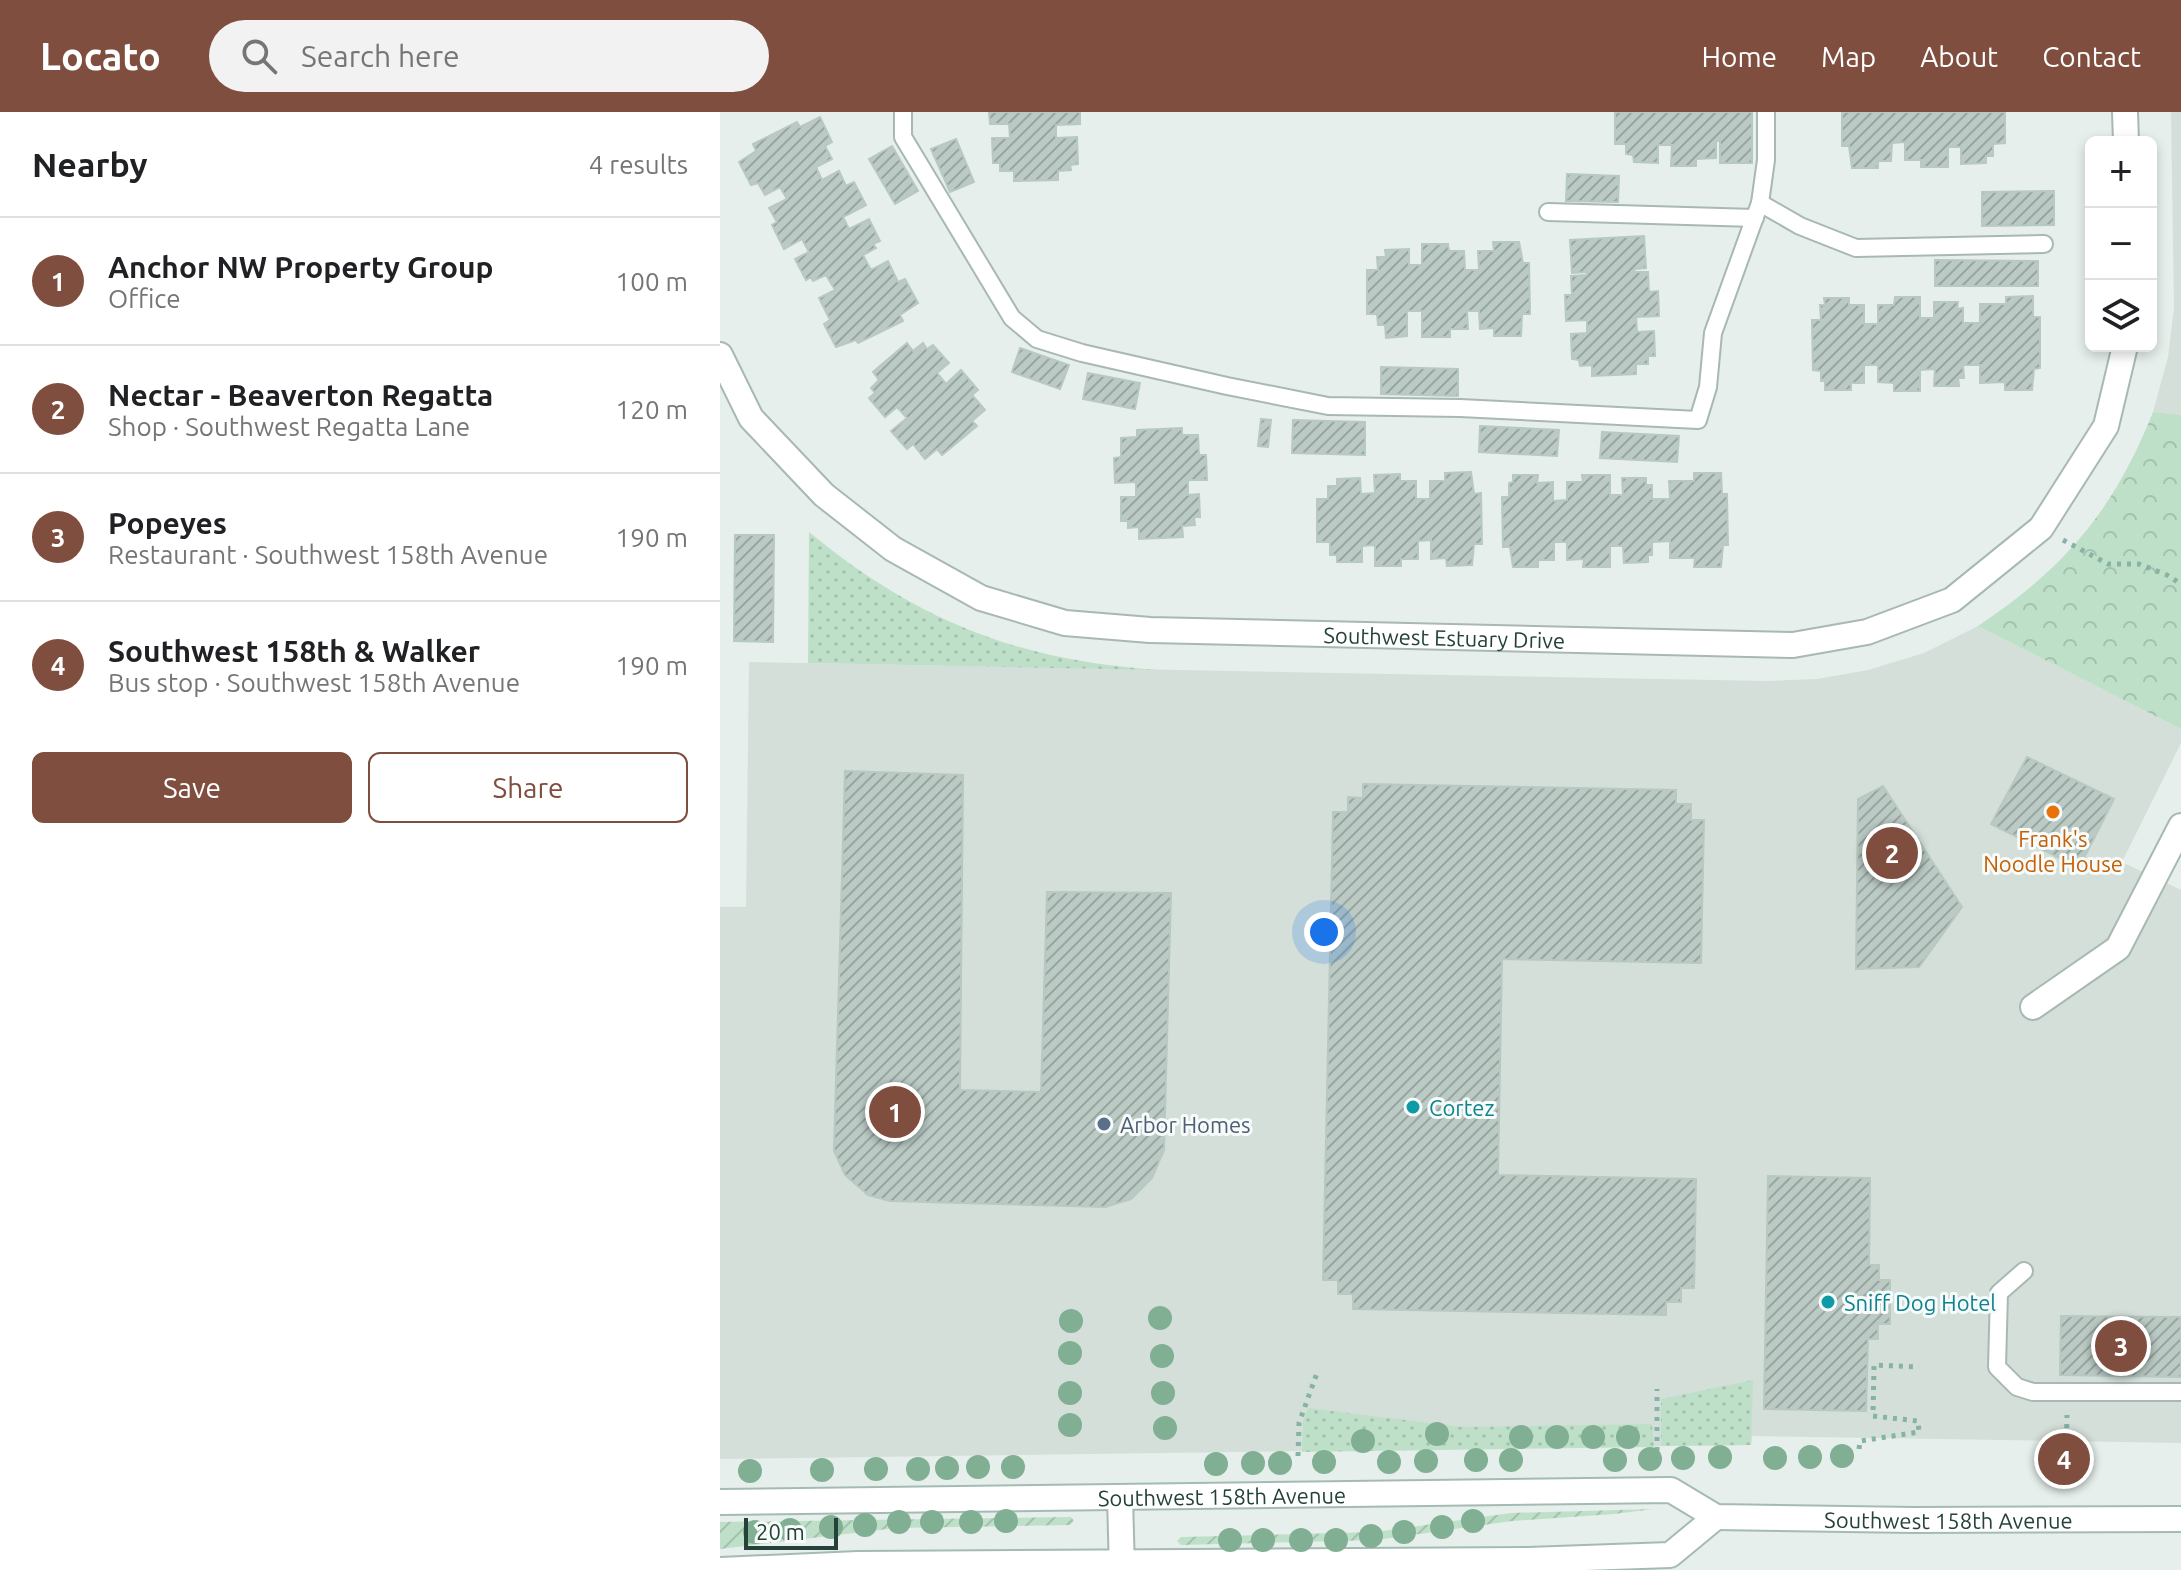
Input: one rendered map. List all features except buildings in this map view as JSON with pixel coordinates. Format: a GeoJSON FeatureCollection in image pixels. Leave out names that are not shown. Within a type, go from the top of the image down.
{"type":"FeatureCollection","features":[{"type":"Feature","properties":{"kind":"main road"},"geometry":{"type":"LineString","coordinates":[[2125,112],[2126,136]]}},
{"type":"Feature","properties":{"kind":"main road","name":"Southwest Estuary Drive"},"geometry":{"type":"LineString","coordinates":[[720,355],[751,418],[824,495],[893,549],[981,598],[1065,623],[1150,630],[1793,645],[1867,632],[1952,600],[2041,528],[2106,426],[2124,352]]}},
{"type":"Feature","properties":{"kind":"main road"},"geometry":{"type":"LineString","coordinates":[[2033,1007],[2118,948],[2181,826]]}},
{"type":"Feature","properties":{"kind":"main road","name":"Southwest 158th Avenue"},"geometry":{"type":"LineString","coordinates":[[720,1502],[1671,1490],[1716,1517],[2181,1519]]}},
{"type":"Feature","properties":{"kind":"main road"},"geometry":{"type":"LineString","coordinates":[[1120,1498],[1122,1567]]}},
{"type":"Feature","properties":{"kind":"main road"},"geometry":{"type":"LineString","coordinates":[[721,1570],[858,1564],[1122,1567],[1670,1555],[1716,1517]]}},
{"type":"Feature","properties":{"kind":"lane"},"geometry":{"type":"LineString","coordinates":[[903,112],[903,137],[1012,318],[1037,339],[1082,353],[1328,406],[1460,408],[1698,420],[1708,387],[1713,333],[1758,210],[1766,160],[1766,112]]}},
{"type":"Feature","properties":{"kind":"lane"},"geometry":{"type":"LineString","coordinates":[[1548,212],[1758,210],[1856,248],[2044,244]]}},
{"type":"Feature","properties":{"kind":"lane"},"geometry":{"type":"LineString","coordinates":[[2024,1271],[1999,1293],[1997,1367],[2017,1387],[2033,1392],[2181,1392]]}},
{"type":"Feature","properties":{"kind":"path"},"geometry":{"type":"LineString","coordinates":[[2041,528],[2108,564],[2139,564],[2181,584]]}},
{"type":"Feature","properties":{"kind":"path"},"geometry":{"type":"LineString","coordinates":[[1859,1449],[1860,1441],[1919,1432],[1918,1421],[1873,1416],[1874,1365],[1919,1367]]}},
{"type":"Feature","properties":{"kind":"path"},"geometry":{"type":"LineString","coordinates":[[1298,1456],[1299,1423],[1317,1373]]}},
{"type":"Feature","properties":{"kind":"path"},"geometry":{"type":"LineString","coordinates":[[1657,1389],[1657,1451]]}},
{"type":"Feature","properties":{"kind":"path"},"geometry":{"type":"LineString","coordinates":[[2066,1458],[2067,1392]]}},
{"type":"Feature","properties":{"kind":"shaded area"},"geometry":{"type":"Polygon","coordinates":[[[2171,112],[2181,112],[2181,415],[2153,412],[2168,357],[2174,308],[2171,112]]]}},
{"type":"Feature","properties":{"kind":"shaded area"},"geometry":{"type":"Polygon","coordinates":[[[1978,626],[2181,729],[2181,743],[2122,862],[2181,890],[2181,1443],[1752,1436],[1751,1445],[720,1459],[720,907],[746,907],[749,662],[1768,681],[1817,679],[1868,670],[1924,653],[1978,626]]]}},
{"type":"Feature","properties":{"kind":"green space"},"geometry":{"type":"Polygon","coordinates":[[[2153,412],[2181,415],[2181,729],[1978,626],[2037,582],[2084,534],[2121,479],[2153,412]]]}},
{"type":"Feature","properties":{"kind":"green space"},"geometry":{"type":"Polygon","coordinates":[[[809,532],[890,590],[972,631],[1060,657],[1159,670],[808,663],[809,532]]]}},
{"type":"Feature","properties":{"kind":"green space"},"geometry":{"type":"Polygon","coordinates":[[[1753,1380],[1751,1445],[1661,1446],[1661,1399],[1753,1380]]]}},
{"type":"Feature","properties":{"kind":"green space"},"geometry":{"type":"Polygon","coordinates":[[[1308,1408],[1462,1427],[1652,1424],[1654,1447],[1302,1452],[1303,1421],[1308,1408]]]}},
{"type":"Feature","properties":{"kind":"green space"},"geometry":{"type":"Polygon","coordinates":[[[1654,1509],[1512,1521],[1376,1540],[1181,1545],[1177,1541],[1181,1537],[1375,1532],[1511,1513],[1654,1509]]]}},
{"type":"Feature","properties":{"kind":"green space"},"geometry":{"type":"Polygon","coordinates":[[[1071,1517],[1074,1521],[1070,1525],[896,1528],[720,1549],[720,1522],[1071,1517]]]}},
{"type":"Feature","properties":{"kind":"place","name":"Frank's Noodle House"},"geometry":{"type":"Point","coordinates":[2053,812]}},
{"type":"Feature","properties":{"kind":"place","name":"Nectar - Beaverton Regatta"},"geometry":{"type":"Point","coordinates":[1892,853]}},
{"type":"Feature","properties":{"kind":"place","name":"Cortez"},"geometry":{"type":"Point","coordinates":[1413,1107]}},
{"type":"Feature","properties":{"kind":"place","name":"Anchor NW Property Group"},"geometry":{"type":"Point","coordinates":[895,1112]}},
{"type":"Feature","properties":{"kind":"place","name":"Arbor Homes"},"geometry":{"type":"Point","coordinates":[1104,1124]}},
{"type":"Feature","properties":{"kind":"place","name":"Sniff Dog Hotel"},"geometry":{"type":"Point","coordinates":[1828,1302]}},
{"type":"Feature","properties":{"kind":"place","name":"Popeyes"},"geometry":{"type":"Point","coordinates":[2121,1346]}},
{"type":"Feature","properties":{"kind":"place","name":"Southwest 158th & Walker"},"geometry":{"type":"Point","coordinates":[2064,1459]}}]}
